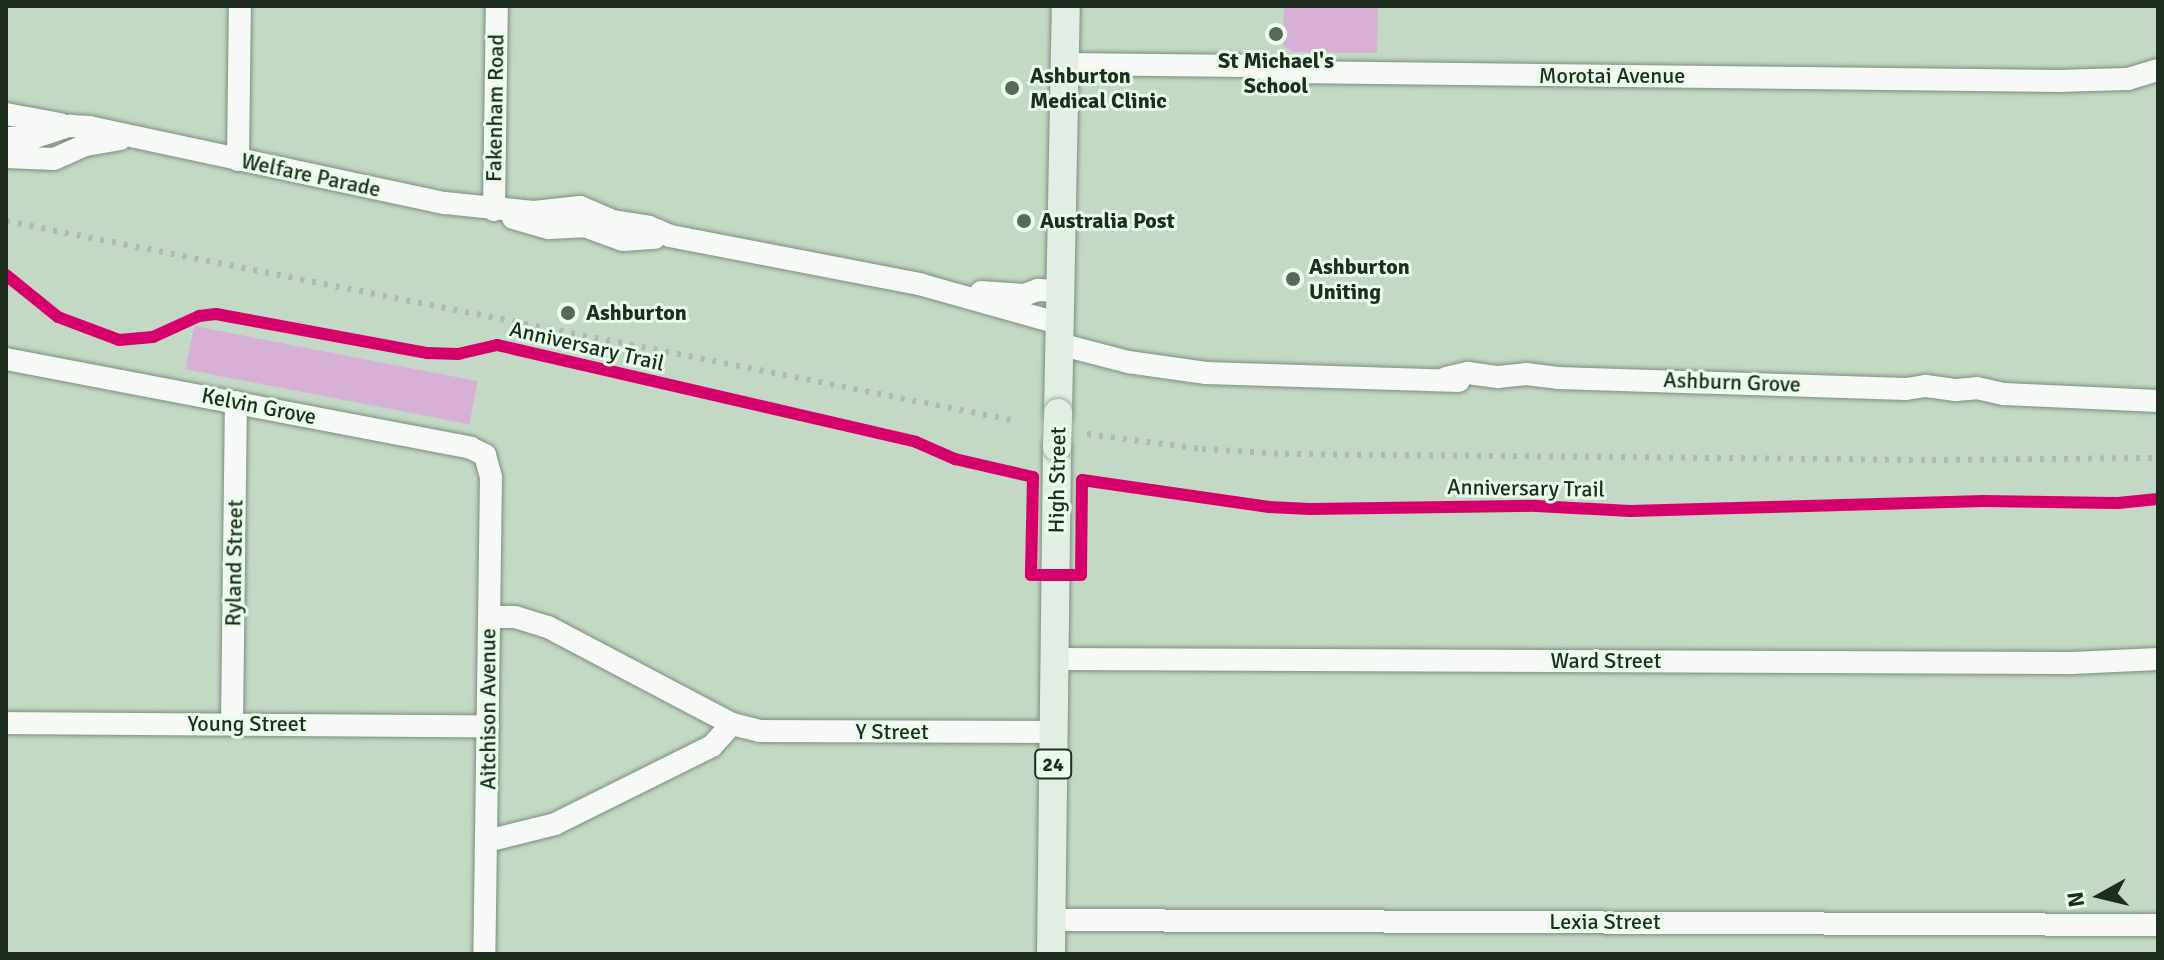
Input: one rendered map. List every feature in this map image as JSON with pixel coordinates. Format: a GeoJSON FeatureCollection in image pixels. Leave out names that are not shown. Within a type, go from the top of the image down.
{"type":"FeatureCollection","features":[{"type":"Feature","properties":{"kind":"main road","name":"High Street"},"geometry":{"type":"LineString","coordinates":[[1051,954],[1058,344],[1066,6]]}},
{"type":"Feature","properties":{"kind":"street"},"geometry":{"type":"LineString","coordinates":[[238,160],[240,6]]}},
{"type":"Feature","properties":{"kind":"street","name":"Fakenham Road"},"geometry":{"type":"LineString","coordinates":[[494,210],[497,6]]}},
{"type":"Feature","properties":{"kind":"street","name":"Morotai Avenue"},"geometry":{"type":"LineString","coordinates":[[1065,64],[1248,66],[1291,72],[2060,81],[2128,79],[2158,70]]}},
{"type":"Feature","properties":{"kind":"street"},"geometry":{"type":"LineString","coordinates":[[6,114],[70,126]]}},
{"type":"Feature","properties":{"kind":"street","name":"Welfare Parade"},"geometry":{"type":"LineString","coordinates":[[6,138],[32,138],[70,126],[494,210],[537,226],[588,218],[623,240],[670,236],[940,289],[1024,295],[1038,290],[1059,291]]}},
{"type":"Feature","properties":{"kind":"street","name":"Welfare Parade"},"geometry":{"type":"LineString","coordinates":[[6,157],[54,159],[98,141],[128,138]]}},
{"type":"Feature","properties":{"kind":"street","name":"Welfare Parade"},"geometry":{"type":"LineString","coordinates":[[940,289],[1058,344]]}},
{"type":"Feature","properties":{"kind":"street","name":"Ashburn Grove"},"geometry":{"type":"LineString","coordinates":[[1058,344],[1128,362],[1215,373],[1446,378],[1497,388],[1558,378],[1906,389],[1950,401],[2004,394],[2158,401]]}},
{"type":"Feature","properties":{"kind":"street","name":"Kelvin Grove"},"geometry":{"type":"LineString","coordinates":[[6,359],[480,450],[489,461],[491,478]]}},
{"type":"Feature","properties":{"kind":"street","name":"Ryland Street"},"geometry":{"type":"LineString","coordinates":[[232,724],[236,402]]}},
{"type":"Feature","properties":{"kind":"street","name":"Aitchison Avenue"},"geometry":{"type":"LineString","coordinates":[[486,949],[491,478]]}},
{"type":"Feature","properties":{"kind":"street","name":"Y Street"},"geometry":{"type":"LineString","coordinates":[[490,594],[527,610],[548,627]]}},
{"type":"Feature","properties":{"kind":"street","name":"Y Street"},"geometry":{"type":"LineString","coordinates":[[489,617],[515,617],[548,627],[732,724],[760,731],[1054,732]]}},
{"type":"Feature","properties":{"kind":"street","name":"Ward Street"},"geometry":{"type":"LineString","coordinates":[[1055,659],[2072,663],[2158,659]]}},
{"type":"Feature","properties":{"kind":"street","name":"Young Street"},"geometry":{"type":"LineString","coordinates":[[6,723],[488,726]]}},
{"type":"Feature","properties":{"kind":"street"},"geometry":{"type":"LineString","coordinates":[[487,852],[555,824],[712,746],[732,724]]}},
{"type":"Feature","properties":{"kind":"street","name":"Lexia Street"},"geometry":{"type":"LineString","coordinates":[[1052,920],[2158,925]]}},
{"type":"Feature","properties":{"kind":"shaded area"},"geometry":{"type":"Polygon","coordinates":[[[1284,6],[1378,6],[1377,53],[1294,52],[1283,46],[1284,6]]]}},
{"type":"Feature","properties":{"kind":"shaded area"},"geometry":{"type":"Polygon","coordinates":[[[194,326],[478,381],[469,424],[186,369],[194,326]]]}},
{"type":"Feature","properties":{"kind":"railway"},"geometry":{"type":"LineString","coordinates":[[6,221],[1017,421]]}},
{"type":"Feature","properties":{"kind":"railway"},"geometry":{"type":"LineString","coordinates":[[1087,434],[1202,449],[1285,454],[1932,460],[2158,458]]}},
{"type":"Feature","properties":{"kind":"cycle path","name":"Anniversary Trail"},"geometry":{"type":"LineString","coordinates":[[6,275],[58,317],[119,340],[153,337],[199,316],[216,314],[427,353],[458,354],[497,345],[916,442],[955,459],[1033,477],[1031,575],[1081,575],[1082,480],[1269,507],[1310,509],[1536,506],[1630,511],[1984,501],[2118,503],[2158,499]]}},
{"type":"Feature","properties":{"kind":"place","name":"St Michael's School"},"geometry":{"type":"Point","coordinates":[1276,34]}},
{"type":"Feature","properties":{"kind":"place","name":"Ashburton Medical Clinic"},"geometry":{"type":"Point","coordinates":[1012,88]}},
{"type":"Feature","properties":{"kind":"place","name":"Australia Post"},"geometry":{"type":"Point","coordinates":[1024,221]}},
{"type":"Feature","properties":{"kind":"place","name":"Ashburton Uniting"},"geometry":{"type":"Point","coordinates":[1293,279]}},
{"type":"Feature","properties":{"kind":"place","name":"Ashburton"},"geometry":{"type":"Point","coordinates":[568,313]}}]}
